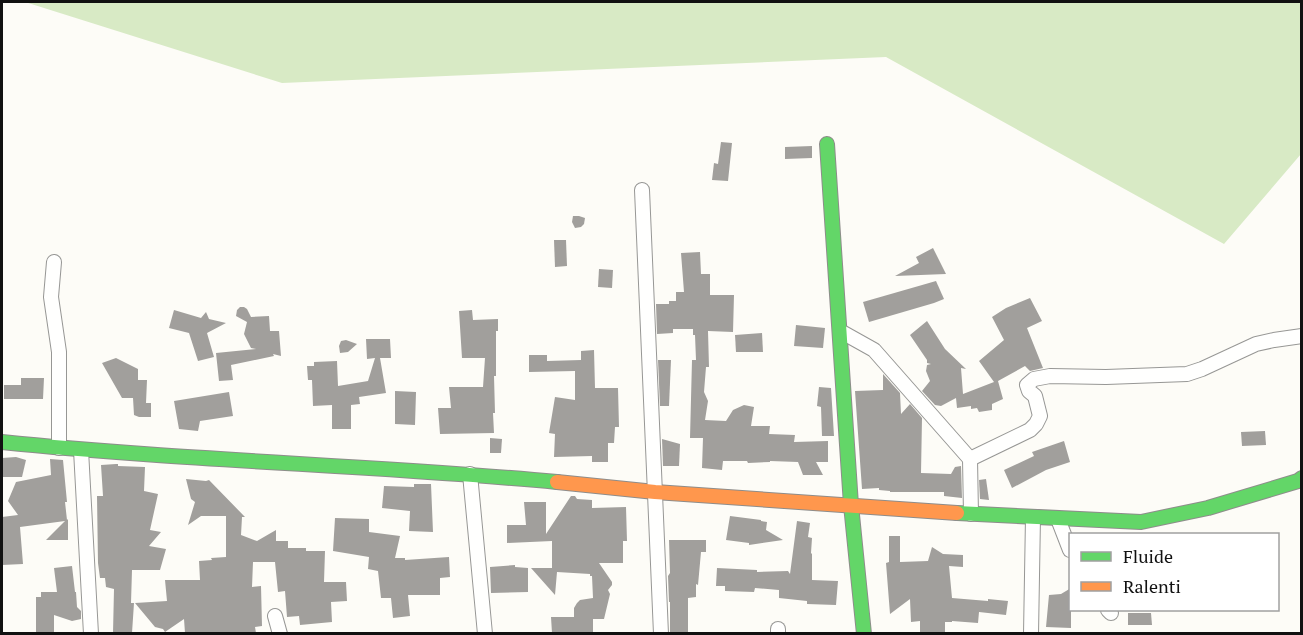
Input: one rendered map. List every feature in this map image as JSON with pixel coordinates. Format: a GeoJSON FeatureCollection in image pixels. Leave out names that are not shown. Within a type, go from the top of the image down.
{"type":"FeatureCollection","features":[{"type":"Feature","properties":{"kind":"street"},"geometry":{"type":"LineString","coordinates":[[827,144],[851,505],[864,633]]}},
{"type":"Feature","properties":{"kind":"street"},"geometry":{"type":"LineString","coordinates":[[642,190],[661,633]]}},
{"type":"Feature","properties":{"kind":"street"},"geometry":{"type":"LineString","coordinates":[[54,262],[51,297],[58,352],[59,448]]}},
{"type":"Feature","properties":{"kind":"street"},"geometry":{"type":"LineString","coordinates":[[840,331],[874,350],[970,459],[971,514]]}},
{"type":"Feature","properties":{"kind":"street"},"geometry":{"type":"LineString","coordinates":[[970,459],[1030,430],[1036,424],[1040,416],[1035,396],[1029,391],[1027,385],[1034,379],[1050,376],[1106,378],[1187,374],[1256,344],[1302,336]]}},
{"type":"Feature","properties":{"kind":"street"},"geometry":{"type":"LineString","coordinates":[[2,442],[81,450],[470,474],[655,492],[971,514],[1141,522],[1208,508],[1302,478]]}},
{"type":"Feature","properties":{"kind":"street"},"geometry":{"type":"LineString","coordinates":[[81,450],[91,633]]}},
{"type":"Feature","properties":{"kind":"street"},"geometry":{"type":"LineString","coordinates":[[470,474],[485,633]]}},
{"type":"Feature","properties":{"kind":"street"},"geometry":{"type":"LineString","coordinates":[[1031,633],[1033,517]]}},
{"type":"Feature","properties":{"kind":"street"},"geometry":{"type":"LineString","coordinates":[[1058,519],[1069,545]]}},
{"type":"Feature","properties":{"kind":"street"},"geometry":{"type":"LineString","coordinates":[[275,616],[280,633]]}},
{"type":"Feature","properties":{"kind":"green space"},"geometry":{"type":"Polygon","coordinates":[[[25,2],[1301,2],[1301,154],[1224,244],[886,57],[282,83],[25,2]]]}},
{"type":"Feature","properties":{"kind":"building"},"geometry":{"type":"Polygon","coordinates":[[[721,142],[732,143],[728,181],[712,180],[714,163],[718,164],[721,142]]]}},
{"type":"Feature","properties":{"kind":"building"},"geometry":{"type":"Polygon","coordinates":[[[812,146],[812,158],[785,159],[785,147],[812,146]]]}},
{"type":"Feature","properties":{"kind":"building"},"geometry":{"type":"Polygon","coordinates":[[[573,216],[585,218],[581,227],[575,228],[572,222],[573,216]]]}},
{"type":"Feature","properties":{"kind":"building"},"geometry":{"type":"Polygon","coordinates":[[[554,240],[566,240],[567,266],[555,267],[554,240]]]}},
{"type":"Feature","properties":{"kind":"building"},"geometry":{"type":"Polygon","coordinates":[[[933,248],[946,274],[895,276],[919,263],[916,257],[933,248]]]}},
{"type":"Feature","properties":{"kind":"building"},"geometry":{"type":"Polygon","coordinates":[[[700,252],[701,274],[710,274],[710,295],[734,295],[733,332],[708,331],[709,367],[706,367],[704,392],[708,401],[705,420],[726,421],[733,410],[744,405],[754,407],[751,426],[770,426],[769,434],[795,435],[794,442],[828,441],[828,462],[816,462],[823,475],[803,475],[798,462],[723,461],[722,470],[702,468],[703,438],[690,438],[692,360],[696,360],[695,335],[693,335],[693,329],[673,329],[673,333],[657,334],[656,304],[669,304],[669,301],[676,301],[676,292],[684,292],[681,253],[700,252]]]}},
{"type":"Feature","properties":{"kind":"building"},"geometry":{"type":"Polygon","coordinates":[[[599,269],[613,270],[612,288],[598,287],[599,269]]]}},
{"type":"Feature","properties":{"kind":"building"},"geometry":{"type":"Polygon","coordinates":[[[936,281],[944,299],[869,322],[863,302],[936,281]]]}},
{"type":"Feature","properties":{"kind":"building"},"geometry":{"type":"Polygon","coordinates":[[[1030,298],[1042,321],[1027,328],[1043,368],[1030,371],[1025,366],[998,381],[1003,399],[992,404],[992,410],[979,412],[977,408],[971,409],[971,406],[957,408],[956,398],[941,406],[935,405],[922,391],[930,381],[926,371],[927,365],[931,364],[927,363],[910,335],[927,321],[945,349],[966,369],[961,368],[963,394],[994,382],[979,361],[1004,340],[992,317],[1030,298]]]}},
{"type":"Feature","properties":{"kind":"building"},"geometry":{"type":"Polygon","coordinates":[[[240,307],[247,309],[251,317],[269,316],[270,331],[279,331],[281,356],[273,354],[274,356],[231,365],[233,380],[219,381],[216,353],[256,349],[251,348],[244,334],[247,322],[236,316],[240,307]]]}},
{"type":"Feature","properties":{"kind":"building"},"geometry":{"type":"Polygon","coordinates":[[[174,310],[201,318],[206,312],[209,319],[226,323],[207,333],[214,357],[198,361],[189,333],[169,328],[174,310]]]}},
{"type":"Feature","properties":{"kind":"building"},"geometry":{"type":"Polygon","coordinates":[[[472,310],[473,320],[498,319],[496,376],[494,376],[494,433],[440,434],[438,408],[451,408],[449,387],[483,387],[485,358],[462,358],[459,311],[472,310]]]}},
{"type":"Feature","properties":{"kind":"building"},"geometry":{"type":"Polygon","coordinates":[[[796,325],[825,328],[823,348],[794,346],[796,325]]]}},
{"type":"Feature","properties":{"kind":"building"},"geometry":{"type":"Polygon","coordinates":[[[762,333],[763,352],[736,352],[735,335],[762,333]]]}},
{"type":"Feature","properties":{"kind":"building"},"geometry":{"type":"Polygon","coordinates":[[[366,339],[390,339],[391,358],[380,358],[386,393],[359,397],[360,404],[351,405],[351,429],[332,429],[332,405],[313,406],[312,380],[308,380],[307,366],[314,366],[314,362],[337,361],[338,386],[368,381],[375,358],[367,359],[366,339]]]}},
{"type":"Feature","properties":{"kind":"building"},"geometry":{"type":"Polygon","coordinates":[[[346,340],[357,344],[348,352],[340,353],[341,341],[346,340]]]}},
{"type":"Feature","properties":{"kind":"building"},"geometry":{"type":"Polygon","coordinates":[[[594,350],[595,388],[618,388],[619,427],[615,427],[614,443],[608,443],[608,462],[592,462],[592,456],[554,457],[555,434],[549,433],[555,397],[575,400],[575,371],[529,372],[529,355],[547,355],[547,361],[581,360],[581,351],[594,350]]]}},
{"type":"Feature","properties":{"kind":"building"},"geometry":{"type":"Polygon","coordinates":[[[116,358],[138,369],[138,380],[147,380],[146,403],[151,403],[151,417],[134,415],[133,398],[122,398],[102,363],[116,358]]]}},
{"type":"Feature","properties":{"kind":"building"},"geometry":{"type":"Polygon","coordinates":[[[658,360],[671,360],[669,406],[660,406],[658,360]]]}},
{"type":"Feature","properties":{"kind":"building"},"geometry":{"type":"Polygon","coordinates":[[[883,374],[900,393],[901,414],[910,404],[922,418],[921,473],[951,474],[955,467],[961,466],[962,498],[944,496],[944,492],[890,492],[879,490],[879,488],[862,489],[855,391],[883,390],[883,374]]]}},
{"type":"Feature","properties":{"kind":"building"},"geometry":{"type":"Polygon","coordinates":[[[21,378],[44,378],[43,399],[4,399],[4,385],[21,385],[21,378]]]}},
{"type":"Feature","properties":{"kind":"building"},"geometry":{"type":"Polygon","coordinates":[[[819,387],[831,388],[834,436],[822,436],[821,407],[817,406],[819,387]]]}},
{"type":"Feature","properties":{"kind":"building"},"geometry":{"type":"Polygon","coordinates":[[[395,391],[416,392],[415,425],[395,424],[395,391]]]}},
{"type":"Feature","properties":{"kind":"building"},"geometry":{"type":"Polygon","coordinates":[[[229,392],[233,416],[200,421],[198,431],[179,429],[174,401],[229,392]]]}},
{"type":"Feature","properties":{"kind":"building"},"geometry":{"type":"Polygon","coordinates":[[[1265,431],[1266,445],[1242,446],[1241,432],[1265,431]]]}},
{"type":"Feature","properties":{"kind":"building"},"geometry":{"type":"Polygon","coordinates":[[[490,438],[502,439],[501,453],[490,453],[490,438]]]}},
{"type":"Feature","properties":{"kind":"building"},"geometry":{"type":"Polygon","coordinates":[[[662,439],[680,444],[679,466],[663,466],[662,439]]]}},
{"type":"Feature","properties":{"kind":"building"},"geometry":{"type":"Polygon","coordinates":[[[1064,441],[1070,462],[1046,470],[1012,488],[1004,470],[1034,456],[1032,452],[1064,441]]]}},
{"type":"Feature","properties":{"kind":"building"},"geometry":{"type":"Polygon","coordinates":[[[16,457],[26,460],[22,477],[2,477],[2,458],[16,457]]]}},
{"type":"Feature","properties":{"kind":"building"},"geometry":{"type":"Polygon","coordinates":[[[50,459],[63,460],[68,540],[46,540],[65,521],[20,527],[23,564],[2,565],[2,517],[18,515],[8,501],[16,482],[51,475],[50,459]]]}},
{"type":"Feature","properties":{"kind":"building"},"geometry":{"type":"Polygon","coordinates":[[[118,464],[118,466],[145,467],[144,491],[158,494],[150,530],[161,532],[149,546],[166,549],[160,570],[132,570],[131,603],[134,603],[132,633],[113,633],[114,589],[106,587],[105,578],[100,578],[98,563],[97,496],[103,496],[101,465],[118,464]]]}},
{"type":"Feature","properties":{"kind":"building"},"geometry":{"type":"Polygon","coordinates":[[[186,479],[209,480],[245,517],[242,517],[241,535],[257,541],[276,530],[276,541],[288,541],[288,548],[325,551],[324,582],[346,582],[347,601],[331,602],[332,622],[300,625],[299,616],[287,617],[285,591],[278,592],[275,562],[253,562],[252,587],[261,586],[262,626],[255,627],[256,633],[185,633],[184,619],[165,632],[155,627],[135,603],[167,601],[165,580],[200,580],[199,561],[226,557],[226,516],[201,516],[188,525],[195,502],[191,499],[186,479]]]}},
{"type":"Feature","properties":{"kind":"building"},"geometry":{"type":"Polygon","coordinates":[[[986,479],[989,500],[980,499],[979,480],[986,479]]]}},
{"type":"Feature","properties":{"kind":"building"},"geometry":{"type":"Polygon","coordinates":[[[414,484],[431,484],[433,532],[409,531],[410,511],[382,508],[384,486],[414,487],[414,484]]]}},
{"type":"Feature","properties":{"kind":"building"},"geometry":{"type":"Polygon","coordinates":[[[571,496],[577,499],[592,500],[592,508],[626,507],[627,541],[623,541],[623,563],[599,563],[612,585],[608,590],[610,594],[604,619],[593,619],[593,633],[552,633],[551,617],[574,617],[574,608],[580,600],[593,598],[592,576],[557,572],[555,595],[531,568],[552,568],[552,541],[507,543],[507,525],[526,525],[524,502],[546,502],[546,534],[571,496]]]}},
{"type":"Feature","properties":{"kind":"building"},"geometry":{"type":"Polygon","coordinates":[[[730,516],[767,522],[766,530],[783,540],[749,545],[749,543],[726,540],[730,516]]]}},
{"type":"Feature","properties":{"kind":"building"},"geometry":{"type":"Polygon","coordinates":[[[335,518],[369,519],[369,532],[400,536],[395,558],[405,558],[405,560],[449,557],[450,577],[440,578],[440,595],[408,595],[410,616],[393,618],[391,598],[381,598],[378,571],[368,569],[369,557],[333,551],[335,518]]]}},
{"type":"Feature","properties":{"kind":"building"},"geometry":{"type":"Polygon","coordinates":[[[797,521],[810,523],[808,537],[812,538],[812,580],[838,581],[836,605],[807,604],[807,601],[779,598],[779,590],[755,588],[754,592],[725,591],[725,586],[716,586],[717,568],[757,570],[757,572],[788,571],[790,574],[797,521]]]}},
{"type":"Feature","properties":{"kind":"building"},"geometry":{"type":"Polygon","coordinates":[[[889,536],[900,536],[900,562],[928,561],[932,547],[943,554],[963,555],[963,567],[949,566],[952,598],[1008,601],[1006,615],[979,612],[978,623],[945,622],[945,633],[920,633],[920,621],[911,622],[910,599],[890,614],[886,563],[889,562],[889,536]]]}},
{"type":"Feature","properties":{"kind":"building"},"geometry":{"type":"Polygon","coordinates":[[[669,540],[706,540],[706,552],[701,552],[696,597],[688,598],[688,633],[670,633],[669,540]]]}},
{"type":"Feature","properties":{"kind":"building"},"geometry":{"type":"Polygon","coordinates":[[[515,565],[515,567],[528,568],[528,592],[491,593],[490,567],[515,565]]]}},
{"type":"Feature","properties":{"kind":"building"},"geometry":{"type":"Polygon","coordinates":[[[72,566],[77,607],[81,611],[81,619],[72,621],[54,615],[54,633],[36,633],[36,597],[41,597],[41,592],[57,592],[54,568],[72,566]]]}},
{"type":"Feature","properties":{"kind":"building"},"geometry":{"type":"Polygon","coordinates":[[[1069,589],[1071,628],[1046,627],[1049,595],[1061,594],[1069,589]]]}},
{"type":"Feature","properties":{"kind":"building"},"geometry":{"type":"Polygon","coordinates":[[[1128,613],[1151,613],[1152,625],[1128,625],[1128,613]]]}},
{"type":"Feature","properties":{"kind":"traffic: fast"},"geometry":{"type":"LineString","coordinates":[[827,144],[851,505],[864,634]]}},
{"type":"Feature","properties":{"kind":"traffic: fast"},"geometry":{"type":"LineString","coordinates":[[2,442],[141,454],[557,482]]}},
{"type":"Feature","properties":{"kind":"traffic: fast"},"geometry":{"type":"LineString","coordinates":[[957,513],[1141,522],[1208,508],[1302,478]]}},
{"type":"Feature","properties":{"kind":"traffic: slow"},"geometry":{"type":"LineString","coordinates":[[557,482],[655,492],[957,513]]}}]}
